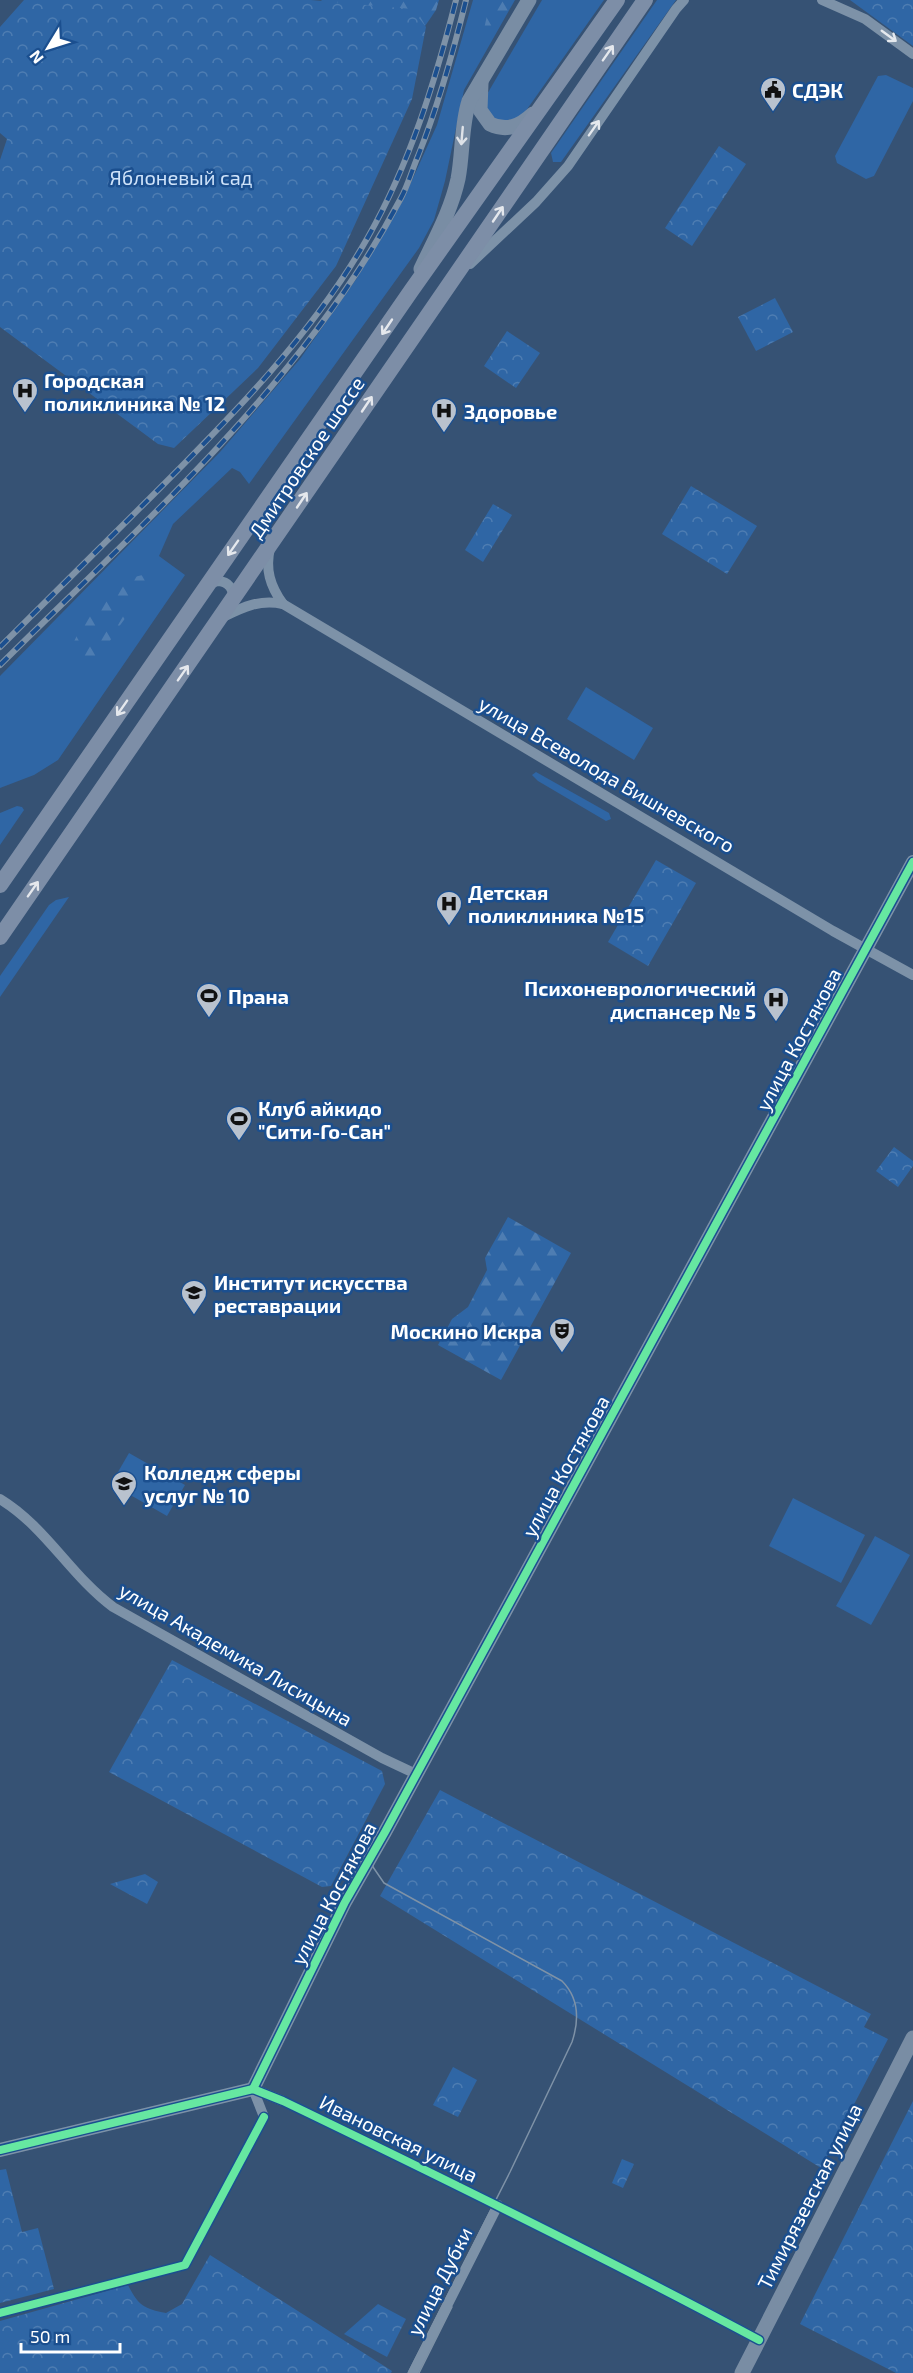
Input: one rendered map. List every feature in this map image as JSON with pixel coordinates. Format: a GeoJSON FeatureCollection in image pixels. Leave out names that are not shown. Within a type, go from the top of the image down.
{"type":"FeatureCollection","features":[{"type":"Feature","properties":{"kind":"main road"},"geometry":{"type":"LineString","coordinates":[[411,291],[453,196],[458,177],[464,116],[469,101],[529,0]]}},
{"type":"Feature","properties":{"kind":"main road","name":"Дмитровское шоссе"},"geometry":{"type":"LineString","coordinates":[[0,885],[411,291],[617,0]]}},
{"type":"Feature","properties":{"kind":"main road","name":"Дмитровское шоссе"},"geometry":{"type":"LineString","coordinates":[[0,937],[645,0]]}},
{"type":"Feature","properties":{"kind":"main road"},"geometry":{"type":"LineString","coordinates":[[481,82],[480,110],[490,124],[496,127],[515,127],[531,116],[552,94]]}},
{"type":"Feature","properties":{"kind":"main road","name":"Тимирязевская улица"},"geometry":{"type":"LineString","coordinates":[[742,2373],[913,2038]]}},
{"type":"Feature","properties":{"kind":"street"},"geometry":{"type":"LineString","coordinates":[[453,279],[536,202],[568,166],[684,0]]}},
{"type":"Feature","properties":{"kind":"street"},"geometry":{"type":"LineString","coordinates":[[822,0],[865,19],[913,54]]}},
{"type":"Feature","properties":{"kind":"street"},"geometry":{"type":"LineString","coordinates":[[270,547],[268,565],[270,582],[283,604]]}},
{"type":"Feature","properties":{"kind":"street"},"geometry":{"type":"LineString","coordinates":[[206,587],[217,580],[227,583],[233,594],[231,604]]}},
{"type":"Feature","properties":{"kind":"street","name":"улица Всеволода Вишневского"},"geometry":{"type":"LineString","coordinates":[[220,619],[250,604],[262,602],[283,604],[866,950],[913,975]]}},
{"type":"Feature","properties":{"kind":"street","name":"улица Костякова"},"geometry":{"type":"LineString","coordinates":[[253,2090],[345,1902],[913,862]]}},
{"type":"Feature","properties":{"kind":"street","name":"улица Академика Лисицына"},"geometry":{"type":"LineString","coordinates":[[0,1499],[32,1522],[90,1588],[113,1607],[382,1758],[416,1774]]}},
{"type":"Feature","properties":{"kind":"street"},"geometry":{"type":"LineString","coordinates":[[0,2150],[253,2090],[264,2117],[184,2265],[0,2313]]}},
{"type":"Feature","properties":{"kind":"street","name":"Ивановская улица"},"geometry":{"type":"LineString","coordinates":[[253,2090],[284,2101],[498,2205],[759,2340]]}},
{"type":"Feature","properties":{"kind":"street","name":"улица Дубки"},"geometry":{"type":"LineString","coordinates":[[413,2373],[498,2205]]}},
{"type":"Feature","properties":{"kind":"green space","name":"Яблоневый сад"},"geometry":{"type":"Polygon","coordinates":[[[24,0],[311,0],[412,9],[426,27],[412,99],[336,266],[258,368],[174,448],[158,444],[0,327],[0,160],[7,139],[0,133],[0,27],[24,0]]]}},
{"type":"Feature","properties":{"kind":"green space"},"geometry":{"type":"Polygon","coordinates":[[[321,0],[439,0],[436,10],[421,32],[344,24],[321,0]]]}},
{"type":"Feature","properties":{"kind":"green space"},"geometry":{"type":"Polygon","coordinates":[[[473,0],[515,0],[464,90],[445,181],[434,220],[419,248],[249,484],[240,472],[232,468],[173,524],[159,556],[185,575],[58,760],[34,775],[0,788],[0,676],[220,452],[300,359],[357,278],[403,200],[437,125],[473,0]]]}},
{"type":"Feature","properties":{"kind":"green space"},"geometry":{"type":"Polygon","coordinates":[[[494,0],[514,0],[495,34],[490,38],[484,29],[489,7],[494,0]]]}},
{"type":"Feature","properties":{"kind":"green space"},"geometry":{"type":"Polygon","coordinates":[[[542,0],[604,0],[523,115],[519,119],[497,121],[487,110],[486,96],[542,0]]]}},
{"type":"Feature","properties":{"kind":"green space"},"geometry":{"type":"Polygon","coordinates":[[[657,0],[676,0],[561,162],[553,162],[551,153],[657,0]]]}},
{"type":"Feature","properties":{"kind":"green space"},"geometry":{"type":"Polygon","coordinates":[[[850,0],[913,0],[913,46],[850,0]]]}},
{"type":"Feature","properties":{"kind":"green space"},"geometry":{"type":"Polygon","coordinates":[[[886,75],[913,88],[913,101],[874,176],[866,179],[837,163],[835,156],[878,76],[886,75]]]}},
{"type":"Feature","properties":{"kind":"green space"},"geometry":{"type":"Polygon","coordinates":[[[719,146],[746,164],[692,246],[665,228],[719,146]]]}},
{"type":"Feature","properties":{"kind":"green space"},"geometry":{"type":"Polygon","coordinates":[[[775,298],[793,332],[756,351],[738,317],[775,298]]]}},
{"type":"Feature","properties":{"kind":"green space"},"geometry":{"type":"Polygon","coordinates":[[[507,331],[540,353],[516,388],[484,366],[507,331]]]}},
{"type":"Feature","properties":{"kind":"green space"},"geometry":{"type":"Polygon","coordinates":[[[691,486],[757,526],[727,574],[662,534],[691,486]]]}},
{"type":"Feature","properties":{"kind":"green space"},"geometry":{"type":"Polygon","coordinates":[[[493,504],[512,515],[483,562],[465,550],[493,504]]]}},
{"type":"Feature","properties":{"kind":"green space"},"geometry":{"type":"Polygon","coordinates":[[[151,573],[152,582],[115,632],[93,671],[77,665],[68,654],[83,623],[130,578],[151,573]]]}},
{"type":"Feature","properties":{"kind":"green space"},"geometry":{"type":"Polygon","coordinates":[[[586,687],[653,728],[634,760],[567,719],[586,687]]]}},
{"type":"Feature","properties":{"kind":"green space"},"geometry":{"type":"Polygon","coordinates":[[[536,772],[609,813],[611,819],[606,821],[538,781],[532,775],[536,772]]]}},
{"type":"Feature","properties":{"kind":"green space"},"geometry":{"type":"Polygon","coordinates":[[[17,806],[24,810],[0,845],[0,813],[17,806]]]}},
{"type":"Feature","properties":{"kind":"green space"},"geometry":{"type":"Polygon","coordinates":[[[656,860],[696,883],[648,966],[608,942],[656,860]]]}},
{"type":"Feature","properties":{"kind":"green space"},"geometry":{"type":"Polygon","coordinates":[[[69,897],[0,997],[0,976],[49,905],[56,900],[69,897]]]}},
{"type":"Feature","properties":{"kind":"green space"},"geometry":{"type":"Polygon","coordinates":[[[894,1147],[913,1161],[913,1166],[898,1187],[876,1171],[894,1147]]]}},
{"type":"Feature","properties":{"kind":"green space"},"geometry":{"type":"Polygon","coordinates":[[[508,1217],[571,1253],[501,1380],[438,1345],[452,1319],[468,1307],[487,1270],[485,1258],[508,1217]]]}},
{"type":"Feature","properties":{"kind":"green space"},"geometry":{"type":"Polygon","coordinates":[[[129,1453],[185,1485],[167,1516],[111,1484],[129,1453]]]}},
{"type":"Feature","properties":{"kind":"green space"},"geometry":{"type":"Polygon","coordinates":[[[793,1498],[865,1535],[841,1583],[769,1546],[793,1498]]]}},
{"type":"Feature","properties":{"kind":"green space"},"geometry":{"type":"Polygon","coordinates":[[[875,1536],[910,1555],[871,1625],[836,1606],[875,1536]]]}},
{"type":"Feature","properties":{"kind":"green space"},"geometry":{"type":"Polygon","coordinates":[[[172,1660],[382,1771],[385,1784],[331,1886],[322,1887],[109,1772],[172,1660]]]}},
{"type":"Feature","properties":{"kind":"green space"},"geometry":{"type":"Polygon","coordinates":[[[440,1790],[871,2014],[864,2027],[888,2039],[821,2168],[380,1896],[440,1790]]]}},
{"type":"Feature","properties":{"kind":"green space"},"geometry":{"type":"Polygon","coordinates":[[[145,1874],[158,1882],[147,1904],[110,1884],[145,1874]]]}},
{"type":"Feature","properties":{"kind":"green space"},"geometry":{"type":"Polygon","coordinates":[[[453,2067],[477,2080],[458,2117],[433,2105],[453,2067]]]}},
{"type":"Feature","properties":{"kind":"green space"},"geometry":{"type":"Polygon","coordinates":[[[913,2101],[913,2373],[896,2373],[800,2324],[913,2101]]]}},
{"type":"Feature","properties":{"kind":"green space"},"geometry":{"type":"Polygon","coordinates":[[[622,2159],[634,2164],[623,2188],[612,2183],[622,2159]]]}},
{"type":"Feature","properties":{"kind":"green space"},"geometry":{"type":"Polygon","coordinates":[[[6,2169],[22,2232],[38,2228],[54,2289],[0,2303],[0,2170],[6,2169]]]}},
{"type":"Feature","properties":{"kind":"green space"},"geometry":{"type":"Polygon","coordinates":[[[210,2255],[392,2371],[391,2373],[0,2373],[0,2321],[128,2285],[142,2305],[166,2313],[182,2304],[210,2255]]]}},
{"type":"Feature","properties":{"kind":"green space"},"geometry":{"type":"Polygon","coordinates":[[[378,2304],[406,2319],[387,2357],[344,2334],[378,2304]]]}},
{"type":"Feature","properties":{"kind":"tram line"},"geometry":{"type":"LineString","coordinates":[[408,2373],[510,2172],[572,2042],[576,2026],[576,2010],[572,1995],[562,1981],[384,1883],[373,1867],[373,1850],[913,856]]}},
{"type":"Feature","properties":{"kind":"tram line"},"geometry":{"type":"LineString","coordinates":[[419,2373],[452,2307]]}},
{"type":"Feature","properties":{"kind":"railway"},"geometry":{"type":"LineString","coordinates":[[0,647],[213,435],[270,373],[346,273],[383,209],[409,151],[430,92],[456,0]]}},
{"type":"Feature","properties":{"kind":"railway"},"geometry":{"type":"LineString","coordinates":[[0,665],[165,502],[218,446],[270,389],[318,328],[362,265],[403,193],[439,99],[466,0]]}},
{"type":"Feature","properties":{"kind":"cycle path"},"geometry":{"type":"LineString","coordinates":[[253,2089],[345,1902],[913,862]]}},
{"type":"Feature","properties":{"kind":"cycle path"},"geometry":{"type":"LineString","coordinates":[[0,2150],[253,2089],[283,2101],[463,2188],[759,2340]]}},
{"type":"Feature","properties":{"kind":"cycle path"},"geometry":{"type":"LineString","coordinates":[[0,2313],[185,2265],[264,2117]]}},
{"type":"Feature","properties":{"kind":"place","name":"СДЭК"},"geometry":{"type":"Point","coordinates":[773,113]}},
{"type":"Feature","properties":{"kind":"place","name":"Городская поликлиника № 12"},"geometry":{"type":"Point","coordinates":[25,414]}},
{"type":"Feature","properties":{"kind":"place","name":"Здоровье"},"geometry":{"type":"Point","coordinates":[444,434]}},
{"type":"Feature","properties":{"kind":"place","name":"Детская поликлиника №15"},"geometry":{"type":"Point","coordinates":[449,927]}},
{"type":"Feature","properties":{"kind":"place","name":"Прана"},"geometry":{"type":"Point","coordinates":[209,1019]}},
{"type":"Feature","properties":{"kind":"place","name":"Психоневрологический диспансер № 5"},"geometry":{"type":"Point","coordinates":[776,1023]}},
{"type":"Feature","properties":{"kind":"place","name":"Клуб айкидо \"Сити-Го-Сан\""},"geometry":{"type":"Point","coordinates":[239,1142]}},
{"type":"Feature","properties":{"kind":"place","name":"Институт искусства реставрации"},"geometry":{"type":"Point","coordinates":[194,1316]}},
{"type":"Feature","properties":{"kind":"place","name":"Москино Искра"},"geometry":{"type":"Point","coordinates":[562,1354]}},
{"type":"Feature","properties":{"kind":"place","name":"Колледж сферы услуг № 10"},"geometry":{"type":"Point","coordinates":[124,1507]}}]}
